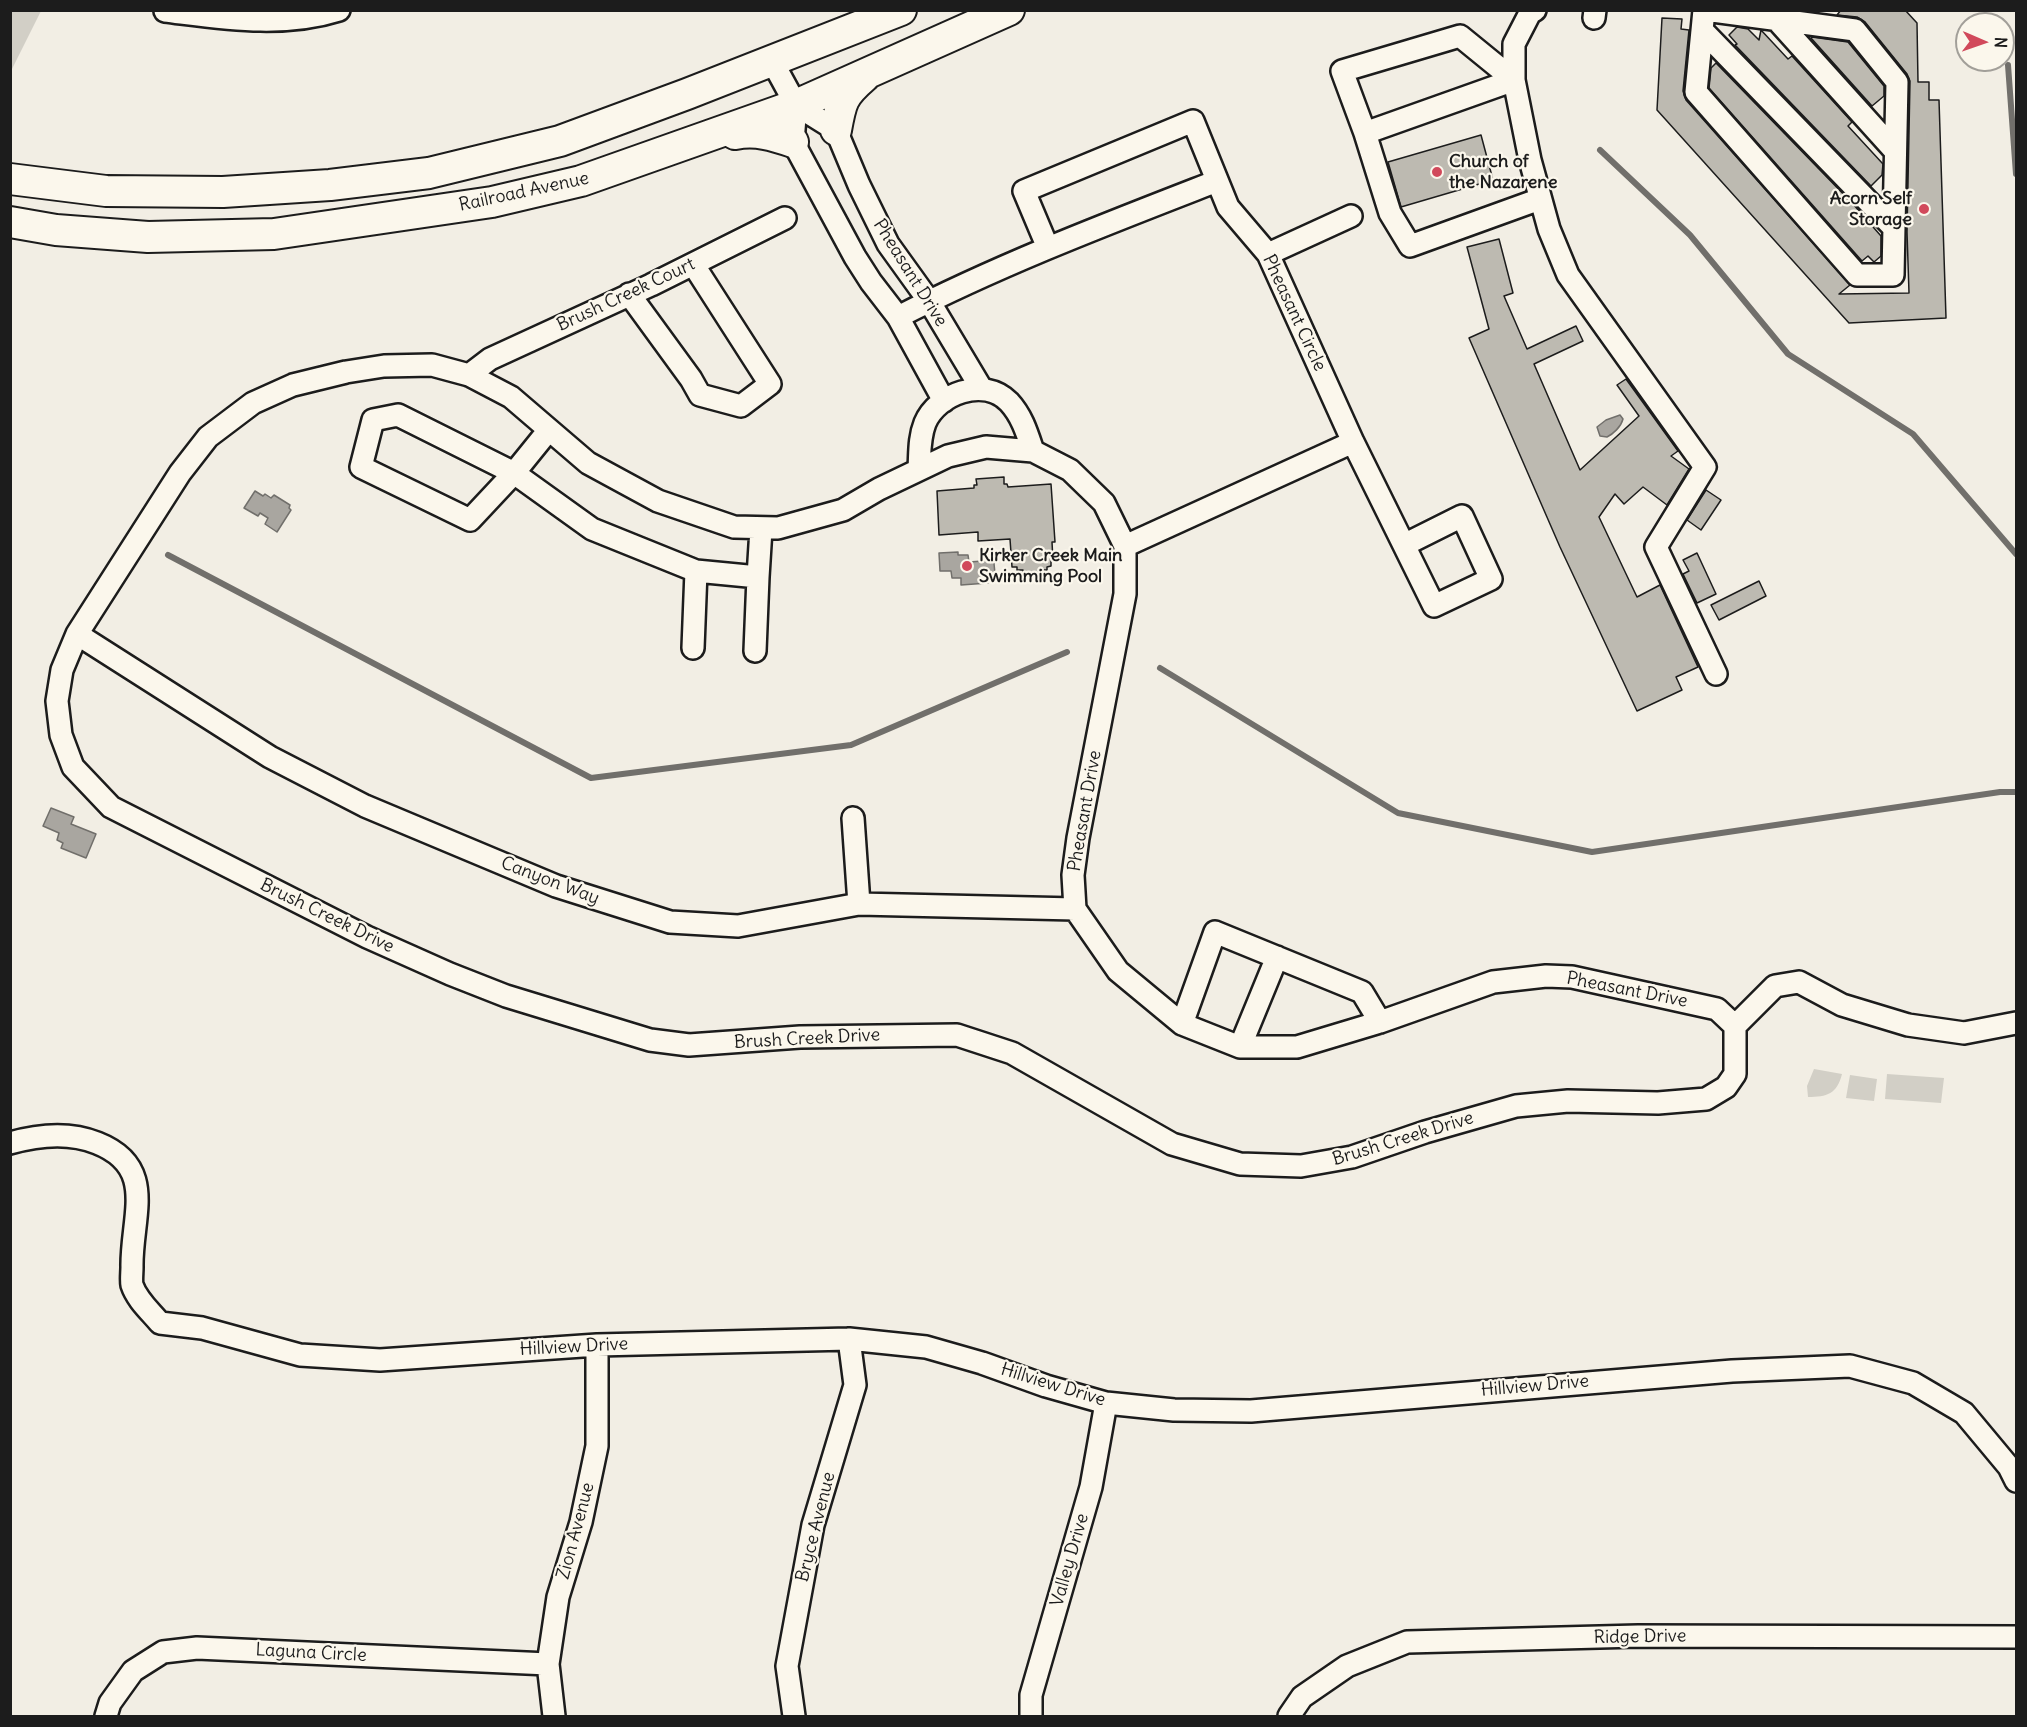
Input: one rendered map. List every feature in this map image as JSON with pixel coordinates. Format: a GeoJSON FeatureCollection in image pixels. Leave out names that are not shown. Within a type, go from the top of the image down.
{"type":"FeatureCollection","features":[{"type":"Feature","properties":{"kind":"highway"},"geometry":{"type":"LineString","coordinates":[[10,179],[106,191],[223,192],[330,185],[429,173],[560,141],[901,10]]}},
{"type":"Feature","properties":{"kind":"highway","name":"Railroad Avenue"},"geometry":{"type":"LineString","coordinates":[[10,222],[56,230],[148,237],[274,234],[492,202],[581,181],[796,105],[1009,10]]}},
{"type":"Feature","properties":{"kind":"highway"},"geometry":{"type":"LineString","coordinates":[[836,130],[841,104],[848,92],[873,69]]}},
{"type":"Feature","properties":{"kind":"highway"},"geometry":{"type":"LineString","coordinates":[[674,149],[743,133],[767,133],[793,142]]}},
{"type":"Feature","properties":{"kind":"street"},"geometry":{"type":"LineString","coordinates":[[165,11],[234,19],[280,21],[315,18],[339,10]]}},
{"type":"Feature","properties":{"kind":"street"},"geometry":{"type":"LineString","coordinates":[[1534,10],[1530,13],[1514,44],[1514,80],[1540,199],[1549,229],[1568,275],[1705,467],[1656,547],[1716,674]]}},
{"type":"Feature","properties":{"kind":"street"},"geometry":{"type":"LineString","coordinates":[[1704,17],[1776,19],[1855,30],[1896,82],[1893,275],[1857,275],[1696,92],[1704,17]]}},
{"type":"Feature","properties":{"kind":"street"},"geometry":{"type":"LineString","coordinates":[[1704,17],[1894,228]]}},
{"type":"Feature","properties":{"kind":"street"},"geometry":{"type":"LineString","coordinates":[[1776,19],[1895,151]]}},
{"type":"Feature","properties":{"kind":"street"},"geometry":{"type":"LineString","coordinates":[[1514,80],[1460,36],[1342,71],[1365,133],[1390,213],[1410,246],[1540,199]]}},
{"type":"Feature","properties":{"kind":"street"},"geometry":{"type":"LineString","coordinates":[[772,61],[796,105],[836,130]]}},
{"type":"Feature","properties":{"kind":"street"},"geometry":{"type":"LineString","coordinates":[[1365,133],[1514,80]]}},
{"type":"Feature","properties":{"kind":"street"},"geometry":{"type":"LineString","coordinates":[[793,142],[796,105]]}},
{"type":"Feature","properties":{"kind":"street","name":"Pheasant Circle"},"geometry":{"type":"LineString","coordinates":[[1048,248],[1024,191],[1193,121],[1228,207],[1268,254],[1353,442],[1434,606],[1491,579],[1462,516],[1404,545]]}},
{"type":"Feature","properties":{"kind":"street","name":"Pheasant Drive"},"geometry":{"type":"LineString","coordinates":[[836,130],[859,185],[888,244],[929,301],[981,388]]}},
{"type":"Feature","properties":{"kind":"street","name":"Pheasant Drive"},"geometry":{"type":"LineString","coordinates":[[793,142],[855,257],[898,317],[944,401]]}},
{"type":"Feature","properties":{"kind":"street"},"geometry":{"type":"LineString","coordinates":[[898,317],[1048,248],[1217,181]]}},
{"type":"Feature","properties":{"kind":"street"},"geometry":{"type":"LineString","coordinates":[[1268,254],[1351,216]]}},
{"type":"Feature","properties":{"kind":"street","name":"Brush Creek Court"},"geometry":{"type":"LineString","coordinates":[[469,375],[490,359],[693,264],[785,218]]}},
{"type":"Feature","properties":{"kind":"street"},"geometry":{"type":"LineString","coordinates":[[629,294],[691,379],[700,395],[741,406],[770,384],[693,264]]}},
{"type":"Feature","properties":{"kind":"street","name":"Brush Creek Drive"},"geometry":{"type":"LineString","coordinates":[[986,447],[948,456],[879,489],[843,510],[778,528],[734,527],[658,501],[588,464],[511,397],[469,375],[432,365],[384,366],[346,372],[293,385],[253,403],[208,436],[180,473],[77,634],[62,670],[57,701],[61,735],[73,767],[111,807],[367,937],[450,975],[506,996],[650,1040],[689,1045],[800,1037],[957,1035],[1012,1053],[1172,1144],[1240,1164],[1301,1167],[1352,1158],[1425,1132],[1516,1106],[1568,1101],[1658,1103],[1706,1099],[1726,1087],[1735,1074],[1735,1026]]}},
{"type":"Feature","properties":{"kind":"street"},"geometry":{"type":"LineString","coordinates":[[920,469],[920,437],[926,420],[944,401],[961,391],[981,388],[997,393],[1009,401],[1024,423],[1033,451]]}},
{"type":"Feature","properties":{"kind":"street"},"geometry":{"type":"LineString","coordinates":[[548,431],[514,473],[470,520],[361,466],[373,420],[398,415],[514,473],[592,529],[696,571],[758,577]]}},
{"type":"Feature","properties":{"kind":"street"},"geometry":{"type":"LineString","coordinates":[[1125,546],[1353,442]]}},
{"type":"Feature","properties":{"kind":"street","name":"Pheasant Drive"},"geometry":{"type":"LineString","coordinates":[[986,447],[1033,451],[1070,470],[1104,504],[1125,546],[1125,594],[1073,875],[1075,909],[1118,971],[1182,1024],[1240,1047],[1297,1047],[1380,1022],[1493,982],[1546,976],[1572,977],[1717,1008],[1735,1026]]}},
{"type":"Feature","properties":{"kind":"street"},"geometry":{"type":"LineString","coordinates":[[755,651],[761,529]]}},
{"type":"Feature","properties":{"kind":"street"},"geometry":{"type":"LineString","coordinates":[[693,648],[696,571]]}},
{"type":"Feature","properties":{"kind":"street","name":"Canyon Way"},"geometry":{"type":"LineString","coordinates":[[77,634],[270,757],[365,806],[556,886],[670,922],[738,926],[859,904],[1075,909]]}},
{"type":"Feature","properties":{"kind":"street"},"geometry":{"type":"LineString","coordinates":[[853,818],[859,904]]}},
{"type":"Feature","properties":{"kind":"street"},"geometry":{"type":"LineString","coordinates":[[1182,1024],[1215,932],[1362,992],[1380,1022]]}},
{"type":"Feature","properties":{"kind":"street"},"geometry":{"type":"LineString","coordinates":[[1240,1047],[1277,957]]}},
{"type":"Feature","properties":{"kind":"street"},"geometry":{"type":"LineString","coordinates":[[1735,1026],[1774,986],[1799,982],[1842,1005],[1908,1025],[1964,1033],[2016,1023]]}},
{"type":"Feature","properties":{"kind":"street","name":"Hillview Drive"},"geometry":{"type":"LineString","coordinates":[[10,1143],[51,1135],[91,1140],[107,1146],[131,1167],[136,1186],[137,1204],[131,1256],[132,1284],[139,1298],[160,1323],[202,1328],[300,1355],[380,1360],[597,1344],[849,1339],[926,1347],[1106,1403],[1174,1410],[1251,1411],[1732,1371],[1850,1366],[1913,1383],[1964,1413],[2009,1467],[2016,1482]]}},
{"type":"Feature","properties":{"kind":"street","name":"Bryce Avenue"},"geometry":{"type":"LineString","coordinates":[[794,1716],[787,1666],[813,1525],[855,1385],[849,1339]]}},
{"type":"Feature","properties":{"kind":"street","name":"Zion Avenue"},"geometry":{"type":"LineString","coordinates":[[554,1716],[548,1664],[558,1597],[581,1522],[597,1446],[597,1344]]}},
{"type":"Feature","properties":{"kind":"street","name":"Valley Drive"},"geometry":{"type":"LineString","coordinates":[[1031,1716],[1031,1695],[1091,1486],[1106,1403]]}},
{"type":"Feature","properties":{"kind":"street","name":"Ridge Drive"},"geometry":{"type":"LineString","coordinates":[[1289,1716],[1302,1697],[1347,1666],[1407,1641],[1638,1636],[2016,1637]]}},
{"type":"Feature","properties":{"kind":"street","name":"Laguna Circle"},"geometry":{"type":"LineString","coordinates":[[106,1716],[110,1703],[133,1671],[163,1652],[197,1648],[548,1664]]}},
{"type":"Feature","properties":{"kind":"shaded area"},"geometry":{"type":"Polygon","coordinates":[[[10,11],[41,11],[11,71],[10,11]]]}},
{"type":"Feature","properties":{"kind":"shaded area"},"geometry":{"type":"Polygon","coordinates":[[[1620,415],[1623,419],[1616,430],[1607,437],[1600,436],[1597,427],[1606,420],[1620,415]]]}},
{"type":"Feature","properties":{"kind":"shaded area"},"geometry":{"type":"Polygon","coordinates":[[[255,491],[271,498],[274,495],[290,505],[291,510],[277,532],[265,524],[268,518],[260,513],[258,516],[244,508],[255,491]]]}},
{"type":"Feature","properties":{"kind":"shaded area","name":"Kirker Creek Main Swimming Pool"},"geometry":{"type":"Polygon","coordinates":[[[958,552],[958,555],[968,555],[969,562],[983,561],[983,554],[993,553],[995,574],[988,575],[988,583],[961,585],[961,578],[952,578],[951,571],[940,571],[939,553],[958,552]]]}},
{"type":"Feature","properties":{"kind":"shaded area"},"geometry":{"type":"Polygon","coordinates":[[[51,808],[74,817],[71,824],[96,834],[86,858],[61,848],[63,843],[57,840],[59,833],[43,826],[51,808]]]}},
{"type":"Feature","properties":{"kind":"shaded area"},"geometry":{"type":"Polygon","coordinates":[[[1814,1069],[1842,1074],[1834,1090],[1826,1095],[1808,1097],[1807,1086],[1814,1069]]]}},
{"type":"Feature","properties":{"kind":"shaded area"},"geometry":{"type":"Polygon","coordinates":[[[1887,1074],[1944,1078],[1941,1103],[1885,1099],[1887,1074]]]}},
{"type":"Feature","properties":{"kind":"shaded area"},"geometry":{"type":"Polygon","coordinates":[[[1850,1075],[1877,1079],[1874,1101],[1846,1098],[1850,1075]]]}},
{"type":"Feature","properties":{"kind":"building"},"geometry":{"type":"Polygon","coordinates":[[[1841,10],[1905,10],[1917,23],[1918,82],[1929,82],[1929,100],[1939,100],[1946,318],[1849,323],[1657,110],[1662,18],[1682,19],[1681,29],[1689,30],[1683,91],[1686,100],[1850,285],[1839,294],[1909,293],[1907,232],[1910,81],[1907,74],[1865,22],[1857,17],[1837,15],[1841,10]]]}},
{"type":"Feature","properties":{"kind":"building"},"geometry":{"type":"Polygon","coordinates":[[[1737,27],[1748,29],[1759,40],[1761,30],[1788,59],[1792,56],[1852,122],[1848,126],[1883,164],[1882,175],[1871,186],[1735,45],[1737,44],[1729,35],[1737,27]]]}},
{"type":"Feature","properties":{"kind":"building"},"geometry":{"type":"Polygon","coordinates":[[[1812,37],[1848,42],[1884,86],[1884,96],[1872,106],[1812,37]]]}},
{"type":"Feature","properties":{"kind":"building"},"geometry":{"type":"Polygon","coordinates":[[[1716,63],[1853,204],[1881,236],[1881,256],[1874,262],[1868,256],[1862,261],[1709,88],[1711,68],[1716,63]]]}},
{"type":"Feature","properties":{"kind":"building","name":"Church of the Nazarene"},"geometry":{"type":"Polygon","coordinates":[[[1481,135],[1493,180],[1401,207],[1388,162],[1481,135]]]}},
{"type":"Feature","properties":{"kind":"building"},"geometry":{"type":"Polygon","coordinates":[[[1499,239],[1513,293],[1504,296],[1527,349],[1576,326],[1583,341],[1534,364],[1580,470],[1639,416],[1617,385],[1626,379],[1678,451],[1671,456],[1689,469],[1667,505],[1643,487],[1624,504],[1615,494],[1599,517],[1637,597],[1660,585],[1698,667],[1676,677],[1682,690],[1637,711],[1560,547],[1469,338],[1489,329],[1467,247],[1499,239]]]}},
{"type":"Feature","properties":{"kind":"building"},"geometry":{"type":"Polygon","coordinates":[[[1004,477],[1004,484],[1008,487],[1051,484],[1055,542],[1052,542],[1053,561],[1047,570],[1041,570],[1041,578],[1024,580],[1023,570],[1012,567],[1010,539],[978,541],[978,532],[939,535],[937,491],[974,488],[974,485],[977,485],[976,479],[1004,477]]]}},
{"type":"Feature","properties":{"kind":"building"},"geometry":{"type":"Polygon","coordinates":[[[1706,490],[1721,500],[1701,530],[1687,520],[1706,490]]]}},
{"type":"Feature","properties":{"kind":"building"},"geometry":{"type":"Polygon","coordinates":[[[1697,553],[1716,594],[1697,603],[1683,574],[1689,571],[1683,560],[1697,553]]]}},
{"type":"Feature","properties":{"kind":"building"},"geometry":{"type":"Polygon","coordinates":[[[1759,581],[1766,596],[1719,620],[1711,605],[1759,581]]]}},
{"type":"Feature","properties":{"kind":"waterway"},"geometry":{"type":"LineString","coordinates":[[2009,72],[2016,174]]}},
{"type":"Feature","properties":{"kind":"waterway"},"geometry":{"type":"LineString","coordinates":[[1600,150],[1690,235],[1788,354],[1913,434],[2016,554]]}},
{"type":"Feature","properties":{"kind":"waterway"},"geometry":{"type":"LineString","coordinates":[[168,555],[591,778],[851,745],[1067,652]]}},
{"type":"Feature","properties":{"kind":"waterway"},"geometry":{"type":"LineString","coordinates":[[1160,668],[1398,813],[1592,852],[2000,792],[2016,792]]}},
{"type":"Feature","properties":{"kind":"place","name":"Church of the Nazarene"},"geometry":{"type":"Point","coordinates":[1437,172]}},
{"type":"Feature","properties":{"kind":"place","name":"Acorn Self Storage"},"geometry":{"type":"Point","coordinates":[1924,209]}},
{"type":"Feature","properties":{"kind":"place","name":"Kirker Creek Main Swimming Pool"},"geometry":{"type":"Point","coordinates":[967,566]}}]}
